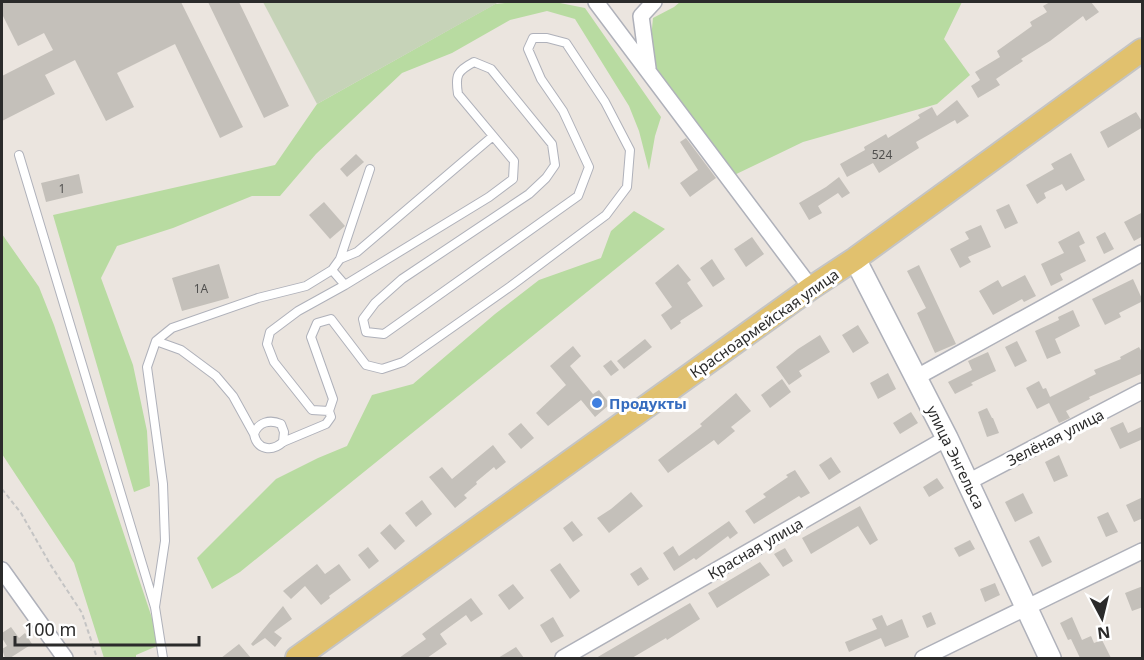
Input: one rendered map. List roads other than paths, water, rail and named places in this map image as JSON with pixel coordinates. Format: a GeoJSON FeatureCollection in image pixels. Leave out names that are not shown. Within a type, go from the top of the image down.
{"type":"FeatureCollection","features":[{"type":"Feature","properties":{"kind":"main road","name":"Красноармейская улица"},"geometry":{"type":"LineString","coordinates":[[297,658],[1143,50]]}},
{"type":"Feature","properties":{"kind":"street"},"geometry":{"type":"LineString","coordinates":[[596,2],[811,288]]}},
{"type":"Feature","properties":{"kind":"street"},"geometry":{"type":"LineString","coordinates":[[648,71],[641,16],[654,2]]}},
{"type":"Feature","properties":{"kind":"street"},"geometry":{"type":"LineString","coordinates":[[917,377],[1143,253]]}},
{"type":"Feature","properties":{"kind":"street","name":"улица Энгельса"},"geometry":{"type":"LineString","coordinates":[[855,259],[947,438],[1050,658]]}},
{"type":"Feature","properties":{"kind":"street","name":"Зелёная улица"},"geometry":{"type":"LineString","coordinates":[[968,482],[1143,391]]}},
{"type":"Feature","properties":{"kind":"street","name":"Красная улица"},"geometry":{"type":"LineString","coordinates":[[563,658],[947,438]]}},
{"type":"Feature","properties":{"kind":"street"},"geometry":{"type":"LineString","coordinates":[[923,658],[1143,551]]}},
{"type":"Feature","properties":{"kind":"street"},"geometry":{"type":"LineString","coordinates":[[2,570],[65,658]]}},
{"type":"Feature","properties":{"kind":"lane"},"geometry":{"type":"LineString","coordinates":[[156,341],[181,350],[216,376],[233,396],[254,434],[255,441],[261,447],[268,449],[278,447],[283,442],[326,424],[331,417],[329,411],[333,399],[311,337],[317,323],[331,319],[366,365],[382,369],[403,362],[606,215],[627,187],[630,150],[605,102],[566,44],[547,38],[533,38],[528,49],[541,79],[562,111],[589,166],[578,196],[384,334],[366,332],[363,319],[375,303],[402,279],[529,194],[546,178],[555,165],[552,144],[491,69],[474,62],[461,69],[456,81],[458,94],[514,161],[513,179],[489,197],[298,311],[270,332],[267,344],[274,362],[312,410],[329,411]]}},
{"type":"Feature","properties":{"kind":"lane"},"geometry":{"type":"LineString","coordinates":[[340,259],[357,252],[493,136]]}},
{"type":"Feature","properties":{"kind":"lane"},"geometry":{"type":"LineString","coordinates":[[19,155],[155,607],[163,658]]}},
{"type":"Feature","properties":{"kind":"lane"},"geometry":{"type":"LineString","coordinates":[[155,607],[165,541],[163,484],[147,366],[156,341],[172,328],[258,298],[306,286],[332,270],[340,259],[370,169]]}},
{"type":"Feature","properties":{"kind":"lane"},"geometry":{"type":"LineString","coordinates":[[332,270],[345,285]]}},
{"type":"Feature","properties":{"kind":"lane"},"geometry":{"type":"LineString","coordinates":[[254,434],[256,428],[265,421],[275,422],[282,424],[283,442]]}},
{"type":"Feature","properties":{"kind":"place","name":"Продукты"},"geometry":{"type":"Point","coordinates":[597,403]}}]}
